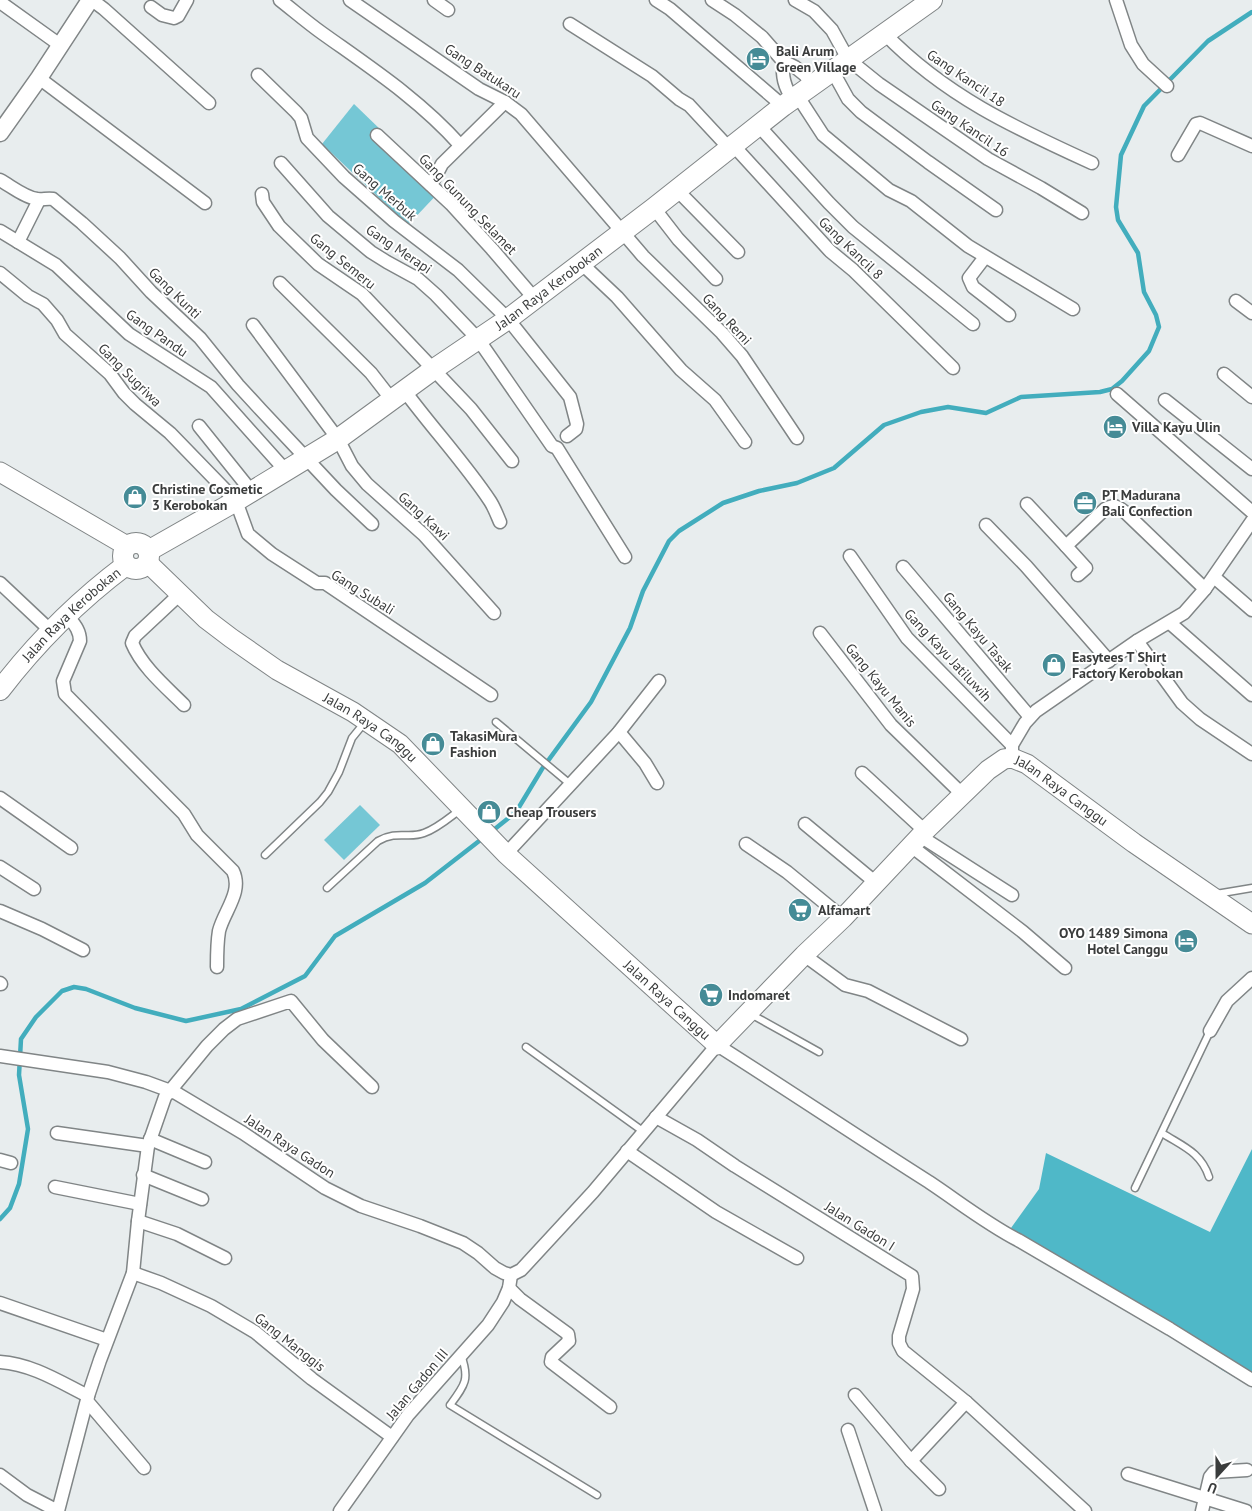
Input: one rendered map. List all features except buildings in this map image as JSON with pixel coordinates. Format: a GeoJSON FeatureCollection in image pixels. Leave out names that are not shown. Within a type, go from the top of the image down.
{"type":"FeatureCollection","features":[{"type":"Feature","properties":{"kind":"main road","name":"Jalan Raya Kerobokan"},"geometry":{"type":"LineString","coordinates":[[148,557],[338,439],[434,369],[508,319],[581,263],[627,237],[654,208],[731,147],[764,131],[796,96],[847,67],[888,38],[923,2]]}},
{"type":"Feature","properties":{"kind":"main road"},"geometry":{"type":"LineString","coordinates":[[0,472],[126,556],[131,544],[141,544],[148,557]]}},
{"type":"Feature","properties":{"kind":"main road","name":"Jalan Raya Kerobokan"},"geometry":{"type":"LineString","coordinates":[[0,690],[23,660],[51,630],[99,585],[126,556]]}},
{"type":"Feature","properties":{"kind":"main road","name":"Jalan Raya Canggu"},"geometry":{"type":"LineString","coordinates":[[148,557],[180,594],[231,638],[277,670],[316,690],[400,744],[506,854],[717,1045],[804,955],[843,918],[918,838],[988,770],[1012,751],[1134,843],[1252,924]]}},
{"type":"Feature","properties":{"kind":"street"},"geometry":{"type":"LineString","coordinates":[[0,133],[91,0],[104,9],[209,103]]}},
{"type":"Feature","properties":{"kind":"street"},"geometry":{"type":"LineString","coordinates":[[151,8],[162,15],[174,18],[178,16],[187,0]]}},
{"type":"Feature","properties":{"kind":"street"},"geometry":{"type":"LineString","coordinates":[[280,0],[320,32],[408,95],[444,128],[460,146]]}},
{"type":"Feature","properties":{"kind":"street","name":"Gang Batukaru"},"geometry":{"type":"LineString","coordinates":[[350,0],[479,89],[505,102],[521,114],[627,237]]}},
{"type":"Feature","properties":{"kind":"street"},"geometry":{"type":"LineString","coordinates":[[434,0],[448,10]]}},
{"type":"Feature","properties":{"kind":"street"},"geometry":{"type":"LineString","coordinates":[[656,0],[692,28],[796,96]]}},
{"type":"Feature","properties":{"kind":"street"},"geometry":{"type":"LineString","coordinates":[[712,0],[735,15],[762,37],[783,61],[800,71],[796,96]]}},
{"type":"Feature","properties":{"kind":"street"},"geometry":{"type":"LineString","coordinates":[[795,0],[814,11],[832,30],[847,67],[846,95],[861,112],[996,210]]}},
{"type":"Feature","properties":{"kind":"street"},"geometry":{"type":"LineString","coordinates":[[1116,0],[1131,45],[1143,64],[1167,86]]}},
{"type":"Feature","properties":{"kind":"street"},"geometry":{"type":"LineString","coordinates":[[0,2],[60,45]]}},
{"type":"Feature","properties":{"kind":"street","name":"Gang Kancil 8"},"geometry":{"type":"LineString","coordinates":[[570,24],[652,76],[689,105],[830,251],[853,270],[953,368]]}},
{"type":"Feature","properties":{"kind":"street","name":"Gang Kancil 18"},"geometry":{"type":"LineString","coordinates":[[888,38],[909,58],[960,96],[990,114],[1092,163]]}},
{"type":"Feature","properties":{"kind":"street"},"geometry":{"type":"LineString","coordinates":[[783,61],[783,79],[786,89],[796,96],[823,135],[889,190],[911,201],[968,246],[1073,309]]}},
{"type":"Feature","properties":{"kind":"street","name":"Gang Kancil 16"},"geometry":{"type":"LineString","coordinates":[[847,67],[879,84],[988,160],[1041,188],[1082,213]]}},
{"type":"Feature","properties":{"kind":"street","name":"Gang Merbuk"},"geometry":{"type":"LineString","coordinates":[[258,75],[296,112],[301,118],[307,138],[344,177],[394,221],[458,270],[508,319],[570,397],[576,420],[576,430],[567,436]]}},
{"type":"Feature","properties":{"kind":"street"},"geometry":{"type":"LineString","coordinates":[[39,78],[204,203]]}},
{"type":"Feature","properties":{"kind":"street"},"geometry":{"type":"LineString","coordinates":[[431,185],[442,164],[505,102]]}},
{"type":"Feature","properties":{"kind":"street"},"geometry":{"type":"LineString","coordinates":[[1178,155],[1196,124],[1200,123],[1252,146]]}},
{"type":"Feature","properties":{"kind":"street"},"geometry":{"type":"LineString","coordinates":[[764,131],[829,203],[854,227],[973,324]]}},
{"type":"Feature","properties":{"kind":"street","name":"Gang Gunung Selamet"},"geometry":{"type":"LineString","coordinates":[[377,135],[431,185],[486,242],[534,298]]}},
{"type":"Feature","properties":{"kind":"street","name":"Gang Merapi"},"geometry":{"type":"LineString","coordinates":[[281,163],[328,216],[386,262],[418,278],[436,294],[478,339],[549,442],[557,448],[625,557]]}},
{"type":"Feature","properties":{"kind":"street","name":"Gang Kunti"},"geometry":{"type":"LineString","coordinates":[[0,180],[33,198],[39,200],[48,198],[58,203],[120,258],[151,292],[200,338],[238,385],[336,490],[372,524]]}},
{"type":"Feature","properties":{"kind":"street"},"geometry":{"type":"LineString","coordinates":[[677,190],[738,252]]}},
{"type":"Feature","properties":{"kind":"street","name":"Gang Semeru"},"geometry":{"type":"LineString","coordinates":[[262,194],[263,202],[279,226],[327,271],[362,294],[474,413],[512,461]]}},
{"type":"Feature","properties":{"kind":"street"},"geometry":{"type":"LineString","coordinates":[[18,242],[39,200]]}},
{"type":"Feature","properties":{"kind":"street"},"geometry":{"type":"LineString","coordinates":[[654,208],[678,240],[716,278]]}},
{"type":"Feature","properties":{"kind":"street","name":"Gang Pandu"},"geometry":{"type":"LineString","coordinates":[[2,237],[18,242],[56,265],[129,334],[210,387],[286,471]]}},
{"type":"Feature","properties":{"kind":"street","name":"Gang Remi"},"geometry":{"type":"LineString","coordinates":[[627,237],[643,256],[722,332],[751,369],[797,438]]}},
{"type":"Feature","properties":{"kind":"street"},"geometry":{"type":"LineString","coordinates":[[985,256],[969,278],[973,287],[1009,315]]}},
{"type":"Feature","properties":{"kind":"street"},"geometry":{"type":"LineString","coordinates":[[581,263],[614,293],[681,370],[715,400],[745,442]]}},
{"type":"Feature","properties":{"kind":"street","name":"Gang Sugriwa"},"geometry":{"type":"LineString","coordinates":[[0,273],[28,296],[43,304],[58,320],[65,334],[110,374],[135,404],[244,497]]}},
{"type":"Feature","properties":{"kind":"street"},"geometry":{"type":"LineString","coordinates":[[280,283],[371,373],[426,420],[481,488],[500,522]]}},
{"type":"Feature","properties":{"kind":"street"},"geometry":{"type":"LineString","coordinates":[[1236,301],[1252,313]]}},
{"type":"Feature","properties":{"kind":"street","name":"Gang Kawi"},"geometry":{"type":"LineString","coordinates":[[253,324],[338,439],[352,466],[367,484],[428,539],[494,613]]}},
{"type":"Feature","properties":{"kind":"street"},"geometry":{"type":"LineString","coordinates":[[1224,374],[1252,397]]}},
{"type":"Feature","properties":{"kind":"street"},"geometry":{"type":"LineString","coordinates":[[1117,394],[1252,512]]}},
{"type":"Feature","properties":{"kind":"street"},"geometry":{"type":"LineString","coordinates":[[1165,400],[1252,469]]}},
{"type":"Feature","properties":{"kind":"street"},"geometry":{"type":"LineString","coordinates":[[199,426],[244,497]]}},
{"type":"Feature","properties":{"kind":"street","name":"Gang Subali"},"geometry":{"type":"LineString","coordinates":[[244,497],[248,534],[272,554],[317,583],[325,583],[491,695]]}},
{"type":"Feature","properties":{"kind":"street"},"geometry":{"type":"LineString","coordinates":[[1028,504],[1086,568],[1078,576]]}},
{"type":"Feature","properties":{"kind":"street"},"geometry":{"type":"LineString","coordinates":[[1066,546],[1105,509],[1115,506],[1126,513],[1205,589]]}},
{"type":"Feature","properties":{"kind":"street"},"geometry":{"type":"LineString","coordinates":[[1012,751],[1030,717],[1137,641],[1184,613],[1214,577],[1252,521]]}},
{"type":"Feature","properties":{"kind":"street"},"geometry":{"type":"LineString","coordinates":[[986,525],[1026,566],[1109,661]]}},
{"type":"Feature","properties":{"kind":"street","name":"Gang Kayu Jatiluwih"},"geometry":{"type":"LineString","coordinates":[[850,556],[907,638],[1012,751]]}},
{"type":"Feature","properties":{"kind":"street","name":"Gang Kayu Tasak"},"geometry":{"type":"LineString","coordinates":[[903,567],[1030,717]]}},
{"type":"Feature","properties":{"kind":"street"},"geometry":{"type":"LineString","coordinates":[[1214,577],[1252,610]]}},
{"type":"Feature","properties":{"kind":"street"},"geometry":{"type":"LineString","coordinates":[[0,583],[51,630]]}},
{"type":"Feature","properties":{"kind":"street"},"geometry":{"type":"LineString","coordinates":[[180,594],[135,636],[132,643],[141,659],[165,687],[184,705]]}},
{"type":"Feature","properties":{"kind":"street"},"geometry":{"type":"LineString","coordinates":[[67,615],[78,628],[80,641],[62,681],[65,694],[187,820],[197,835],[233,871],[236,878],[234,895],[218,935],[217,967]]}},
{"type":"Feature","properties":{"kind":"street"},"geometry":{"type":"LineString","coordinates":[[1170,623],[1252,695]]}},
{"type":"Feature","properties":{"kind":"street","name":"Gang Kayu Manis"},"geometry":{"type":"LineString","coordinates":[[820,633],[891,725],[963,795]]}},
{"type":"Feature","properties":{"kind":"street"},"geometry":{"type":"LineString","coordinates":[[1137,641],[1182,703],[1200,719],[1252,754]]}},
{"type":"Feature","properties":{"kind":"street"},"geometry":{"type":"LineString","coordinates":[[506,854],[619,732],[659,680]]}},
{"type":"Feature","properties":{"kind":"street"},"geometry":{"type":"LineString","coordinates":[[619,732],[645,763],[657,783]]}},
{"type":"Feature","properties":{"kind":"street"},"geometry":{"type":"LineString","coordinates":[[862,773],[918,838],[1065,968]]}},
{"type":"Feature","properties":{"kind":"street"},"geometry":{"type":"LineString","coordinates":[[0,798],[71,848]]}},
{"type":"Feature","properties":{"kind":"street"},"geometry":{"type":"LineString","coordinates":[[805,824],[875,882]]}},
{"type":"Feature","properties":{"kind":"street"},"geometry":{"type":"LineString","coordinates":[[918,838],[1012,895]]}},
{"type":"Feature","properties":{"kind":"street"},"geometry":{"type":"LineString","coordinates":[[746,844],[787,872],[843,918]]}},
{"type":"Feature","properties":{"kind":"street"},"geometry":{"type":"LineString","coordinates":[[0,868],[34,889]]}},
{"type":"Feature","properties":{"kind":"street"},"geometry":{"type":"LineString","coordinates":[[0,911],[42,929],[83,950]]}},
{"type":"Feature","properties":{"kind":"street"},"geometry":{"type":"LineString","coordinates":[[804,955],[845,985],[868,991],[961,1039]]}},
{"type":"Feature","properties":{"kind":"street"},"geometry":{"type":"LineString","coordinates":[[1210,1031],[1227,1001],[1252,978]]}},
{"type":"Feature","properties":{"kind":"street"},"geometry":{"type":"LineString","coordinates":[[0,1475],[27,1495],[58,1511],[88,1399],[107,1340],[133,1274],[143,1175],[149,1142],[168,1091],[224,1029],[237,1020],[291,1001],[323,1040],[372,1087]]}},
{"type":"Feature","properties":{"kind":"street"},"geometry":{"type":"LineString","coordinates":[[512,1275],[521,1270],[593,1192],[717,1045],[961,1203],[993,1227],[1170,1329],[1252,1380]]}},
{"type":"Feature","properties":{"kind":"street","name":"Jalan Raya Gadon"},"geometry":{"type":"LineString","coordinates":[[0,1056],[108,1072],[146,1082],[176,1093],[243,1133],[326,1188],[360,1206],[420,1226],[463,1244],[478,1253],[495,1268],[512,1275]]}},
{"type":"Feature","properties":{"kind":"street","name":"Jalan Gadon I"},"geometry":{"type":"LineString","coordinates":[[656,1118],[697,1140],[735,1166],[912,1276],[914,1280],[913,1289],[900,1330],[898,1340],[900,1346],[906,1355],[966,1402]]}},
{"type":"Feature","properties":{"kind":"street"},"geometry":{"type":"LineString","coordinates":[[57,1133],[149,1142],[205,1162]]}},
{"type":"Feature","properties":{"kind":"street"},"geometry":{"type":"LineString","coordinates":[[627,1151],[716,1212],[797,1258]]}},
{"type":"Feature","properties":{"kind":"street"},"geometry":{"type":"LineString","coordinates":[[143,1175],[202,1199]]}},
{"type":"Feature","properties":{"kind":"street"},"geometry":{"type":"LineString","coordinates":[[55,1186],[140,1204]]}},
{"type":"Feature","properties":{"kind":"street"},"geometry":{"type":"LineString","coordinates":[[138,1221],[177,1234],[225,1258]]}},
{"type":"Feature","properties":{"kind":"street","name":"Gang Manggis"},"geometry":{"type":"LineString","coordinates":[[133,1274],[211,1306],[255,1332],[312,1379],[392,1437]]}},
{"type":"Feature","properties":{"kind":"street","name":"Jalan Gadon III"},"geometry":{"type":"LineString","coordinates":[[340,1511],[408,1415],[488,1324],[503,1302],[512,1275]]}},
{"type":"Feature","properties":{"kind":"street"},"geometry":{"type":"LineString","coordinates":[[509,1288],[520,1299],[568,1334],[569,1341],[552,1357],[551,1362],[610,1407]]}},
{"type":"Feature","properties":{"kind":"street"},"geometry":{"type":"LineString","coordinates":[[0,1303],[107,1340]]}},
{"type":"Feature","properties":{"kind":"street"},"geometry":{"type":"LineString","coordinates":[[0,1362],[42,1372],[88,1399],[144,1468]]}},
{"type":"Feature","properties":{"kind":"street"},"geometry":{"type":"LineString","coordinates":[[855,1395],[911,1461],[939,1489]]}},
{"type":"Feature","properties":{"kind":"street"},"geometry":{"type":"LineString","coordinates":[[911,1461],[966,1402],[1085,1511]]}},
{"type":"Feature","properties":{"kind":"street"},"geometry":{"type":"LineString","coordinates":[[848,1430],[875,1511]]}},
{"type":"Feature","properties":{"kind":"street"},"geometry":{"type":"LineString","coordinates":[[1203,1505],[1210,1477],[1214,1472],[1247,1470]]}},
{"type":"Feature","properties":{"kind":"street"},"geometry":{"type":"LineString","coordinates":[[1128,1474],[1203,1505],[1246,1511]]}},
{"type":"Feature","properties":{"kind":"lane"},"geometry":{"type":"LineString","coordinates":[[265,855],[328,792],[339,772],[359,716]]}},
{"type":"Feature","properties":{"kind":"lane"},"geometry":{"type":"LineString","coordinates":[[496,722],[570,784]]}},
{"type":"Feature","properties":{"kind":"lane"},"geometry":{"type":"LineString","coordinates":[[327,888],[378,841],[388,836],[423,834],[462,808]]}},
{"type":"Feature","properties":{"kind":"lane"},"geometry":{"type":"LineString","coordinates":[[1210,896],[1230,890],[1252,888]]}},
{"type":"Feature","properties":{"kind":"lane"},"geometry":{"type":"LineString","coordinates":[[748,1013],[819,1052]]}},
{"type":"Feature","properties":{"kind":"lane"},"geometry":{"type":"LineString","coordinates":[[1135,1188],[1210,1031]]}},
{"type":"Feature","properties":{"kind":"lane"},"geometry":{"type":"LineString","coordinates":[[526,1048],[644,1132]]}},
{"type":"Feature","properties":{"kind":"lane"},"geometry":{"type":"LineString","coordinates":[[1162,1134],[1202,1160],[1209,1176]]}},
{"type":"Feature","properties":{"kind":"lane"},"geometry":{"type":"LineString","coordinates":[[461,1355],[466,1368],[466,1380],[450,1405],[597,1495]]}},
{"type":"Feature","properties":{"kind":"shaded area"},"geometry":{"type":"Polygon","coordinates":[[[354,104],[442,189],[408,225],[322,144],[354,104]]]}},
{"type":"Feature","properties":{"kind":"shaded area"},"geometry":{"type":"Polygon","coordinates":[[[360,805],[380,825],[344,860],[324,840],[360,805]]]}},
{"type":"Feature","properties":{"kind":"shaded area"},"geometry":{"type":"Polygon","coordinates":[[[1252,1149],[1252,1387],[1222,1370],[1011,1228],[1039,1189],[1046,1153],[1210,1232],[1252,1149]]]}},
{"type":"Feature","properties":{"kind":"waterway"},"geometry":{"type":"LineString","coordinates":[[491,832],[516,812],[542,769],[591,702],[630,628],[643,591],[669,541],[679,531],[723,503],[759,491],[797,483],[834,468],[884,425],[921,412],[948,407],[986,413],[1021,397],[1100,392],[1112,389],[1122,381],[1149,351],[1159,327],[1156,315],[1144,292],[1138,253],[1118,220],[1116,207],[1121,155],[1144,106],[1208,41],[1252,12]]}},
{"type":"Feature","properties":{"kind":"waterway"},"geometry":{"type":"LineString","coordinates":[[0,1219],[10,1208],[19,1184],[28,1129],[19,1075],[21,1039],[36,1017],[62,991],[74,987],[86,989],[135,1008],[186,1021],[241,1009],[305,976],[335,936],[425,883],[483,838]]}},
{"type":"Feature","properties":{"kind":"place","name":"Bali Arum Green Village"},"geometry":{"type":"Point","coordinates":[758,59]}},
{"type":"Feature","properties":{"kind":"place","name":"Villa Kayu Ulin"},"geometry":{"type":"Point","coordinates":[1115,427]}},
{"type":"Feature","properties":{"kind":"place","name":"Christine Cosmetic 3 Kerobokan"},"geometry":{"type":"Point","coordinates":[135,497]}},
{"type":"Feature","properties":{"kind":"place","name":"PT Madurana Bali Confection"},"geometry":{"type":"Point","coordinates":[1085,503]}},
{"type":"Feature","properties":{"kind":"place","name":"Easytees T Shirt Factory Kerobokan"},"geometry":{"type":"Point","coordinates":[1054,665]}},
{"type":"Feature","properties":{"kind":"place","name":"TakasiMura Fashion"},"geometry":{"type":"Point","coordinates":[433,744]}},
{"type":"Feature","properties":{"kind":"place","name":"Cheap Trousers"},"geometry":{"type":"Point","coordinates":[489,812]}},
{"type":"Feature","properties":{"kind":"place","name":"Alfamart"},"geometry":{"type":"Point","coordinates":[800,910]}},
{"type":"Feature","properties":{"kind":"place","name":"OYO 1489 Simona Hotel Canggu"},"geometry":{"type":"Point","coordinates":[1186,941]}},
{"type":"Feature","properties":{"kind":"place","name":"Indomaret"},"geometry":{"type":"Point","coordinates":[711,995]}}]}
